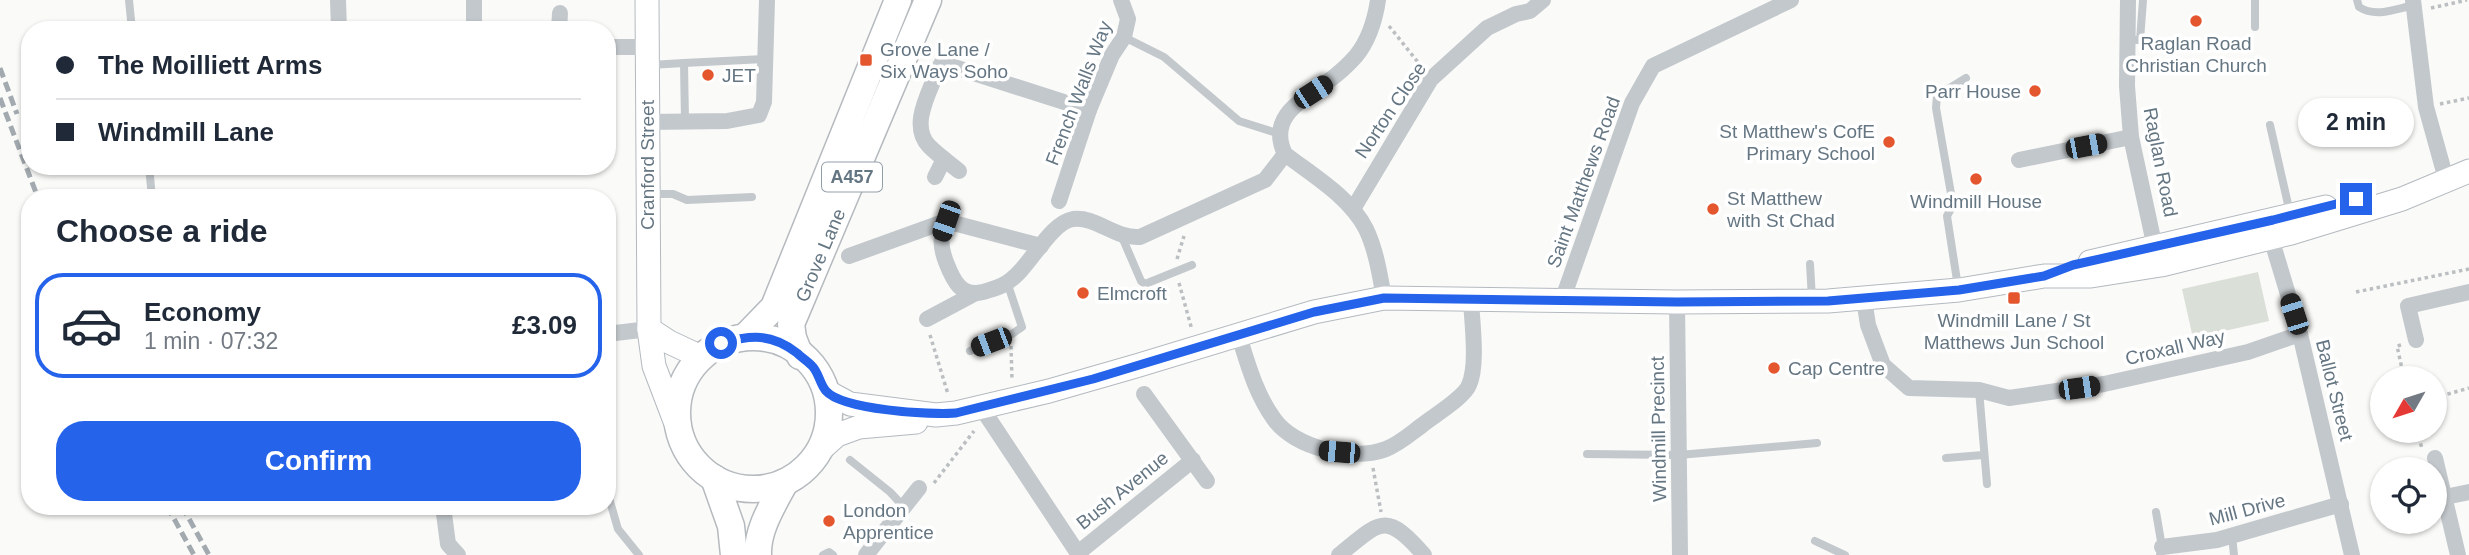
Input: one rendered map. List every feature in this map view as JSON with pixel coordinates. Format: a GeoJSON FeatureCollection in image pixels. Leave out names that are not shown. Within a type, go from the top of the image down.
{"type":"FeatureCollection","features":[{"type":"Feature","properties":{"kind":"main road","name":"Cranford Street"},"geometry":{"type":"LineString","coordinates":[[647,0],[646,194],[649,330],[654,366],[678,429]]}},
{"type":"Feature","properties":{"kind":"main road","name":"Grove Lane"},"geometry":{"type":"LineString","coordinates":[[745,337],[774,307],[898,0]]}},
{"type":"Feature","properties":{"kind":"main road","name":"Grove Lane"},"geometry":{"type":"LineString","coordinates":[[800,356],[791,324],[928,0]]}},
{"type":"Feature","properties":{"kind":"main road"},"geometry":{"type":"LineString","coordinates":[[2157,256],[2230,230],[2280,224],[2402,199],[2469,171]]}},
{"type":"Feature","properties":{"kind":"main road"},"geometry":{"type":"LineString","coordinates":[[826,391],[850,404],[946,414],[986,412],[1314,312],[1384,298],[1677,302],[1812,302],[1864,299],[1959,290],[2044,276],[2073,265],[2206,254],[2280,224]]}},
{"type":"Feature","properties":{"kind":"main road"},"geometry":{"type":"LineString","coordinates":[[649,330],[701,357]]}},
{"type":"Feature","properties":{"kind":"main road"},"geometry":{"type":"LineString","coordinates":[[818,452],[827,428],[829,410],[826,391],[813,366],[783,343],[767,338],[745,337],[721,343],[701,357],[687,373],[680,389],[677,411],[678,429],[687,452],[713,478],[734,487],[758,489],[785,482],[806,467],[837,435],[859,427],[913,423],[946,414]]}},
{"type":"Feature","properties":{"kind":"main road"},"geometry":{"type":"LineString","coordinates":[[713,478],[731,526],[734,555]]}},
{"type":"Feature","properties":{"kind":"main road"},"geometry":{"type":"LineString","coordinates":[[758,555],[757,545],[765,520],[785,482]]}},
{"type":"Feature","properties":{"kind":"street"},"geometry":{"type":"LineString","coordinates":[[338,0],[339,21]]}},
{"type":"Feature","properties":{"kind":"street"},"geometry":{"type":"LineString","coordinates":[[474,0],[474,21]]}},
{"type":"Feature","properties":{"kind":"street"},"geometry":{"type":"LineString","coordinates":[[647,122],[727,121],[759,116],[764,102],[767,0]]}},
{"type":"Feature","properties":{"kind":"street","name":"French Walls Way"},"geometry":{"type":"LineString","coordinates":[[927,319],[974,294],[1007,282],[1018,274],[1041,246],[1059,214],[1089,110],[1112,55],[1124,37],[1128,19],[1121,0]]}},
{"type":"Feature","properties":{"kind":"street","name":"Norton Close"},"geometry":{"type":"LineString","coordinates":[[1353,209],[1431,79],[1487,28],[1516,14],[1530,11],[1543,0]]}},
{"type":"Feature","properties":{"kind":"street","name":"Saint Matthews Road"},"geometry":{"type":"LineString","coordinates":[[1562,301],[1632,103],[1653,66],[1771,4],[1791,0]]}},
{"type":"Feature","properties":{"kind":"street","name":"Raglan Road"},"geometry":{"type":"LineString","coordinates":[[2128,0],[2127,86],[2132,137],[2157,256]]}},
{"type":"Feature","properties":{"kind":"street"},"geometry":{"type":"LineString","coordinates":[[1377,5],[1367,38],[1357,55],[1330,80],[1296,103],[1283,120],[1280,134],[1285,154],[1353,209],[1365,228],[1375,255],[1384,298]]}},
{"type":"Feature","properties":{"kind":"street"},"geometry":{"type":"LineString","coordinates":[[2414,5],[2426,107],[2446,179]]}},
{"type":"Feature","properties":{"kind":"street"},"geometry":{"type":"LineString","coordinates":[[616,49],[647,56]]}},
{"type":"Feature","properties":{"kind":"street"},"geometry":{"type":"LineString","coordinates":[[959,171],[930,148],[920,131],[921,114],[938,69],[943,63],[1089,110]]}},
{"type":"Feature","properties":{"kind":"street"},"geometry":{"type":"LineString","coordinates":[[2019,160],[2132,137]]}},
{"type":"Feature","properties":{"kind":"street"},"geometry":{"type":"LineString","coordinates":[[1059,214],[1082,220],[1122,237],[1140,237],[1265,180],[1285,154]]}},
{"type":"Feature","properties":{"kind":"street"},"geometry":{"type":"LineString","coordinates":[[935,177],[944,159]]}},
{"type":"Feature","properties":{"kind":"street"},"geometry":{"type":"LineString","coordinates":[[946,221],[940,239],[941,249],[952,278],[959,288],[974,294]]}},
{"type":"Feature","properties":{"kind":"street"},"geometry":{"type":"LineString","coordinates":[[849,256],[946,221],[1041,246]]}},
{"type":"Feature","properties":{"kind":"street","name":"Ballot Street"},"geometry":{"type":"LineString","coordinates":[[2280,224],[2300,334],[2352,555]]}},
{"type":"Feature","properties":{"kind":"street"},"geometry":{"type":"LineString","coordinates":[[2416,340],[2408,306],[2469,292]]}},
{"type":"Feature","properties":{"kind":"street","name":"Croxall Way"},"geometry":{"type":"LineString","coordinates":[[1864,299],[1868,325],[1883,365],[1909,387],[1979,390],[2009,398],[2104,384],[2248,352],[2300,334]]}},
{"type":"Feature","properties":{"kind":"street"},"geometry":{"type":"LineString","coordinates":[[1239,336],[1250,374],[1275,422],[1302,442],[1325,451],[1382,451],[1397,444],[1467,390],[1473,370],[1471,300]]}},
{"type":"Feature","properties":{"kind":"street","name":"Windmill Precinct"},"geometry":{"type":"LineString","coordinates":[[1677,302],[1680,555]]}},
{"type":"Feature","properties":{"kind":"street"},"geometry":{"type":"LineString","coordinates":[[616,333],[649,330]]}},
{"type":"Feature","properties":{"kind":"street","name":"Bush Avenue"},"geometry":{"type":"LineString","coordinates":[[1144,394],[1207,481]]}},
{"type":"Feature","properties":{"kind":"street"},"geometry":{"type":"LineString","coordinates":[[986,412],[1079,554]]}},
{"type":"Feature","properties":{"kind":"street","name":"Bush Avenue"},"geometry":{"type":"LineString","coordinates":[[1079,554],[1193,460]]}},
{"type":"Feature","properties":{"kind":"street"},"geometry":{"type":"LineString","coordinates":[[866,555],[919,488]]}},
{"type":"Feature","properties":{"kind":"street"},"geometry":{"type":"LineString","coordinates":[[2447,497],[2469,492]]}},
{"type":"Feature","properties":{"kind":"street","name":"Mill Drive"},"geometry":{"type":"LineString","coordinates":[[2161,551],[2217,540],[2342,504]]}},
{"type":"Feature","properties":{"kind":"street"},"geometry":{"type":"LineString","coordinates":[[2447,506],[2458,555]]}},
{"type":"Feature","properties":{"kind":"street"},"geometry":{"type":"LineString","coordinates":[[444,515],[449,544],[457,555]]}},
{"type":"Feature","properties":{"kind":"street"},"geometry":{"type":"LineString","coordinates":[[1339,555],[1371,529],[1383,525],[1403,531],[1424,555]]}},
{"type":"Feature","properties":{"kind":"lane"},"geometry":{"type":"LineString","coordinates":[[129,0],[131,21]]}},
{"type":"Feature","properties":{"kind":"lane"},"geometry":{"type":"LineString","coordinates":[[2127,40],[2140,40],[2143,0]]}},
{"type":"Feature","properties":{"kind":"lane"},"geometry":{"type":"LineString","coordinates":[[2255,0],[2255,27]]}},
{"type":"Feature","properties":{"kind":"lane"},"geometry":{"type":"LineString","coordinates":[[2357,0],[2359,7],[2367,12],[2378,13],[2414,5]]}},
{"type":"Feature","properties":{"kind":"lane"},"geometry":{"type":"LineString","coordinates":[[1124,37],[1164,57],[1239,121],[1280,134]]}},
{"type":"Feature","properties":{"kind":"lane"},"geometry":{"type":"LineString","coordinates":[[647,56],[684,62],[765,59]]}},
{"type":"Feature","properties":{"kind":"lane"},"geometry":{"type":"LineString","coordinates":[[684,62],[685,121]]}},
{"type":"Feature","properties":{"kind":"lane"},"geometry":{"type":"LineString","coordinates":[[1959,290],[1947,216],[1953,205],[1936,108],[1937,96],[1966,78]]}},
{"type":"Feature","properties":{"kind":"lane"},"geometry":{"type":"LineString","coordinates":[[2270,125],[2280,224]]}},
{"type":"Feature","properties":{"kind":"lane"},"geometry":{"type":"LineString","coordinates":[[646,194],[673,194],[687,200],[752,197]]}},
{"type":"Feature","properties":{"kind":"lane"},"geometry":{"type":"LineString","coordinates":[[1122,237],[1141,281],[1145,284],[1192,265]]}},
{"type":"Feature","properties":{"kind":"lane"},"geometry":{"type":"LineString","coordinates":[[1810,264],[1812,302]]}},
{"type":"Feature","properties":{"kind":"lane"},"geometry":{"type":"LineString","coordinates":[[970,351],[1019,331],[1023,324],[1007,282]]}},
{"type":"Feature","properties":{"kind":"lane"},"geometry":{"type":"LineString","coordinates":[[1979,390],[1987,484]]}},
{"type":"Feature","properties":{"kind":"lane"},"geometry":{"type":"LineString","coordinates":[[1587,454],[1679,455],[1817,443]]}},
{"type":"Feature","properties":{"kind":"lane"},"geometry":{"type":"LineString","coordinates":[[1946,458],[1983,456]]}},
{"type":"Feature","properties":{"kind":"lane"},"geometry":{"type":"LineString","coordinates":[[850,460],[890,492],[904,507]]}},
{"type":"Feature","properties":{"kind":"lane","name":"Mill Drive"},"geometry":{"type":"LineString","coordinates":[[2156,512],[2161,551]]}},
{"type":"Feature","properties":{"kind":"lane"},"geometry":{"type":"LineString","coordinates":[[614,515],[618,528],[636,553]]}},
{"type":"Feature","properties":{"kind":"lane"},"geometry":{"type":"LineString","coordinates":[[2232,536],[2234,555]]}},
{"type":"Feature","properties":{"kind":"lane"},"geometry":{"type":"LineString","coordinates":[[1815,541],[1845,555]]}},
{"type":"Feature","properties":{"kind":"lane"},"geometry":{"type":"LineString","coordinates":[[823,555],[830,552],[833,555]]}},
{"type":"Feature","properties":{"kind":"path"},"geometry":{"type":"LineString","coordinates":[[2414,5],[2467,0]]}},
{"type":"Feature","properties":{"kind":"path"},"geometry":{"type":"LineString","coordinates":[[1377,5],[1431,79]]}},
{"type":"Feature","properties":{"kind":"path"},"geometry":{"type":"LineString","coordinates":[[2426,107],[2469,98]]}},
{"type":"Feature","properties":{"kind":"path"},"geometry":{"type":"LineString","coordinates":[[2356,292],[2469,269]]}},
{"type":"Feature","properties":{"kind":"path"},"geometry":{"type":"LineString","coordinates":[[927,319],[947,393],[946,414]]}},
{"type":"Feature","properties":{"kind":"path"},"geometry":{"type":"LineString","coordinates":[[1012,334],[1010,349],[1013,384]]}},
{"type":"Feature","properties":{"kind":"path"},"geometry":{"type":"LineString","coordinates":[[2401,366],[2397,346],[2416,340]]}},
{"type":"Feature","properties":{"kind":"path"},"geometry":{"type":"LineString","coordinates":[[2447,394],[2469,388]]}},
{"type":"Feature","properties":{"kind":"path"},"geometry":{"type":"LineString","coordinates":[[919,488],[931,486],[986,412]]}},
{"type":"Feature","properties":{"kind":"path"},"geometry":{"type":"LineString","coordinates":[[1371,452],[1383,525]]}},
{"type":"Feature","properties":{"kind":"shaded area"},"geometry":{"type":"Polygon","coordinates":[[[2258,272],[2269,321],[2193,338],[2182,289],[2258,272]]]}},
{"type":"Feature","properties":{"kind":"railway"},"geometry":{"type":"LineString","coordinates":[[0,68],[17,114]]}},
{"type":"Feature","properties":{"kind":"railway"},"geometry":{"type":"LineString","coordinates":[[0,98],[21,153]]}},
{"type":"Feature","properties":{"kind":"railway"},"geometry":{"type":"LineString","coordinates":[[29,175],[35,189]]}},
{"type":"Feature","properties":{"kind":"railway"},"geometry":{"type":"LineString","coordinates":[[172,515],[194,555]]}},
{"type":"Feature","properties":{"kind":"railway"},"geometry":{"type":"LineString","coordinates":[[187,515],[209,555]]}},
{"type":"Feature","properties":{"kind":"place","name":"Raglan Road Christian Church"},"geometry":{"type":"Point","coordinates":[2196,21]}},
{"type":"Feature","properties":{"kind":"place","name":"Grove Lane / Six Ways Soho"},"geometry":{"type":"Point","coordinates":[866,60]}},
{"type":"Feature","properties":{"kind":"place","name":"JET"},"geometry":{"type":"Point","coordinates":[708,75]}},
{"type":"Feature","properties":{"kind":"place","name":"Parr House"},"geometry":{"type":"Point","coordinates":[2035,91]}},
{"type":"Feature","properties":{"kind":"place","name":"St Matthew's CofE Primary School"},"geometry":{"type":"Point","coordinates":[1889,142]}},
{"type":"Feature","properties":{"kind":"place","name":"Windmill House"},"geometry":{"type":"Point","coordinates":[1976,179]}},
{"type":"Feature","properties":{"kind":"place","name":"St Matthew with St Chad"},"geometry":{"type":"Point","coordinates":[1713,209]}},
{"type":"Feature","properties":{"kind":"place","name":"Elmcroft"},"geometry":{"type":"Point","coordinates":[1083,293]}},
{"type":"Feature","properties":{"kind":"place","name":"Windmill Lane / St Matthews Jun School"},"geometry":{"type":"Point","coordinates":[2014,298]}},
{"type":"Feature","properties":{"kind":"place","name":"Cap Centre"},"geometry":{"type":"Point","coordinates":[1774,368]}},
{"type":"Feature","properties":{"kind":"place","name":"London Apprentice"},"geometry":{"type":"Point","coordinates":[829,521]}},
{"type":"Feature","properties":{"kind":"route"},"geometry":{"type":"LineString","coordinates":[[721,343],[745,337],[767,338],[783,343],[813,366],[826,391],[850,404],[936,415],[1028,397],[1314,312],[1384,298],[1828,301],[1959,290],[2044,276],[2073,265],[2356,199]]}}]}
